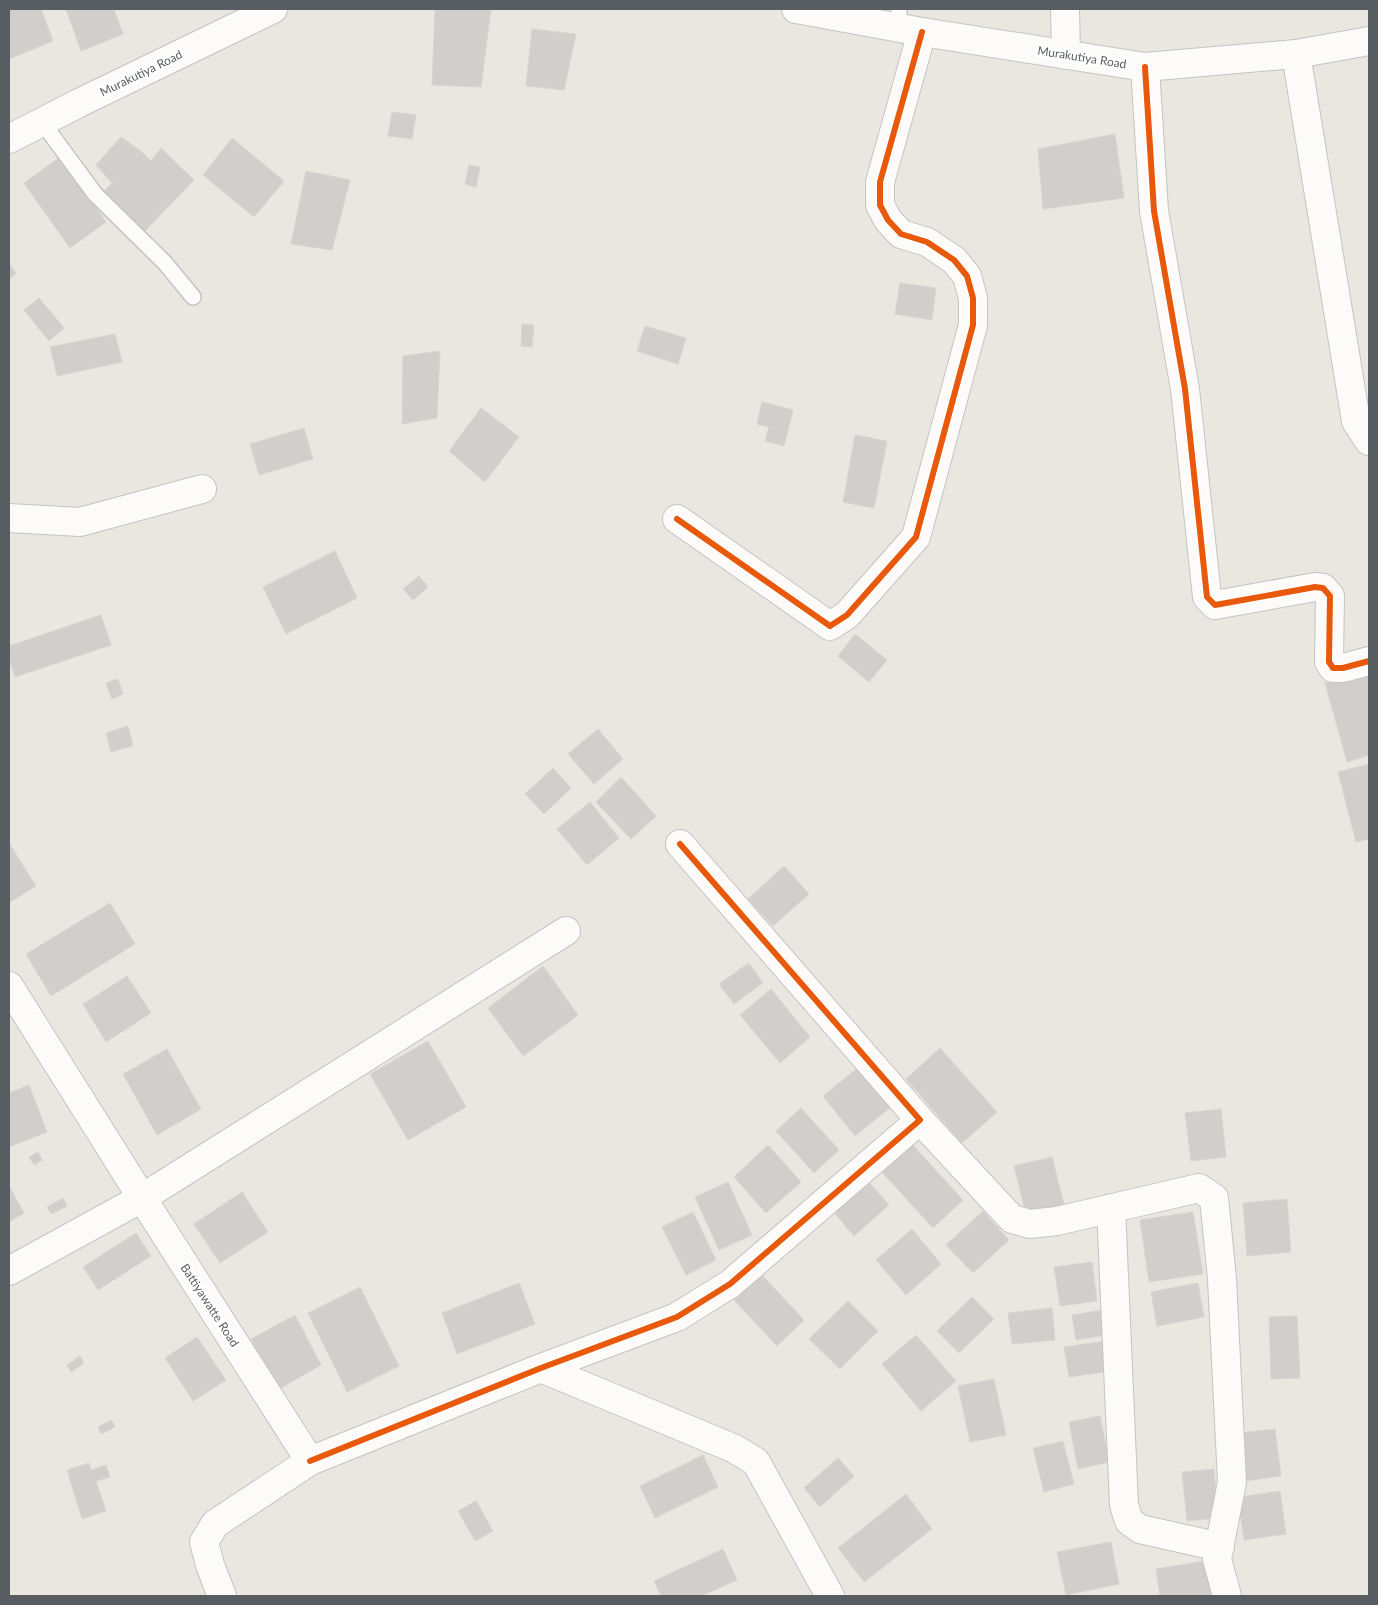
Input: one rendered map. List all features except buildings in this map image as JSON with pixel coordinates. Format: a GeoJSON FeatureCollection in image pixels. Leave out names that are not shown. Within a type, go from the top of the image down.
{"type":"FeatureCollection","features":[{"type":"Feature","properties":{"kind":"street","name":"Murakutiya Road"},"geometry":{"type":"LineString","coordinates":[[9,139],[78,103],[274,9]]}},
{"type":"Feature","properties":{"kind":"street","name":"Murakutiya Road"},"geometry":{"type":"LineString","coordinates":[[796,9],[907,23],[1066,55],[1145,67],[1296,54],[1369,41]]}},
{"type":"Feature","properties":{"kind":"street"},"geometry":{"type":"LineString","coordinates":[[1065,9],[1066,55]]}},
{"type":"Feature","properties":{"kind":"street"},"geometry":{"type":"LineString","coordinates":[[677,518],[830,626],[847,615],[916,537],[973,325],[973,298],[966,276],[954,260],[928,242],[901,234],[888,220],[880,206],[880,182],[907,23]]}},
{"type":"Feature","properties":{"kind":"street"},"geometry":{"type":"LineString","coordinates":[[1296,54],[1356,421],[1369,441]]}},
{"type":"Feature","properties":{"kind":"street"},"geometry":{"type":"LineString","coordinates":[[1145,67],[1154,211],[1185,389],[1207,597],[1215,605],[1316,587],[1323,588],[1330,596],[1329,662],[1333,668],[1343,668],[1369,661]]}},
{"type":"Feature","properties":{"kind":"street"},"geometry":{"type":"LineString","coordinates":[[9,518],[80,522],[202,489]]}},
{"type":"Feature","properties":{"kind":"street"},"geometry":{"type":"LineString","coordinates":[[680,844],[920,1120],[1012,1219],[1030,1224],[1057,1221],[1200,1188],[1214,1198],[1222,1279],[1232,1482],[1217,1559],[1227,1596]]}},
{"type":"Feature","properties":{"kind":"street"},"geometry":{"type":"LineString","coordinates":[[9,1272],[142,1198],[566,931]]}},
{"type":"Feature","properties":{"kind":"street","name":"Battiyawatte Road"},"geometry":{"type":"LineString","coordinates":[[9,986],[310,1461]]}},
{"type":"Feature","properties":{"kind":"street"},"geometry":{"type":"LineString","coordinates":[[222,1596],[210,1565],[204,1542],[215,1524],[310,1461],[541,1368],[677,1317],[730,1284],[920,1120]]}},
{"type":"Feature","properties":{"kind":"street"},"geometry":{"type":"LineString","coordinates":[[1112,1208],[1123,1495],[1126,1512],[1129,1520],[1140,1529],[1220,1547]]}},
{"type":"Feature","properties":{"kind":"street"},"geometry":{"type":"LineString","coordinates":[[541,1368],[735,1449],[756,1462],[830,1596]]}},
{"type":"Feature","properties":{"kind":"lane"},"geometry":{"type":"LineString","coordinates":[[42,122],[95,194],[165,263],[193,297]]}},
{"type":"Feature","properties":{"kind":"cycle path"},"geometry":{"type":"LineString","coordinates":[[677,519],[830,626],[847,615],[916,537],[973,325],[973,298],[967,276],[954,260],[927,242],[901,234],[888,220],[880,205],[880,182],[922,32]]}},
{"type":"Feature","properties":{"kind":"cycle path"},"geometry":{"type":"LineString","coordinates":[[1145,67],[1154,211],[1185,389],[1207,597],[1215,605],[1315,587],[1323,588],[1330,596],[1329,662],[1333,668],[1343,668],[1369,661]]}},
{"type":"Feature","properties":{"kind":"cycle path"},"geometry":{"type":"LineString","coordinates":[[310,1461],[541,1368],[677,1317],[730,1284],[920,1120],[680,844]]}}]}
